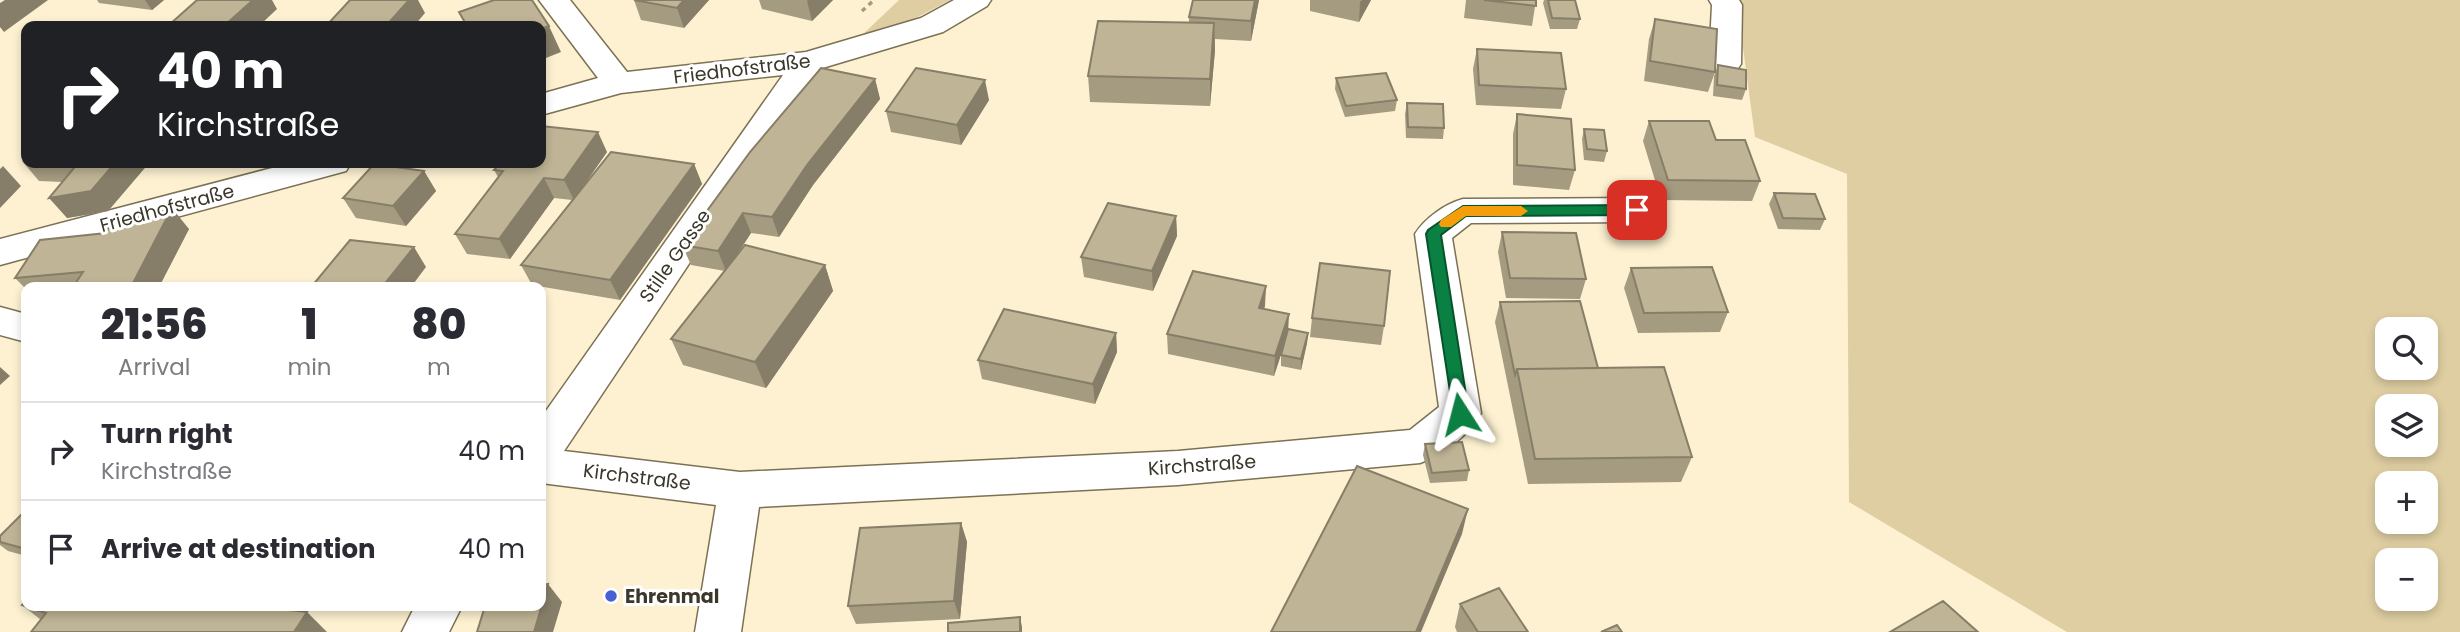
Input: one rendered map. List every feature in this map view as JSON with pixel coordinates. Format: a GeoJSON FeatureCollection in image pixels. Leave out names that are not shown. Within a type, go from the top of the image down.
{"type":"FeatureCollection","features":[{"type":"Feature","properties":{"kind":"street"},"geometry":{"type":"LineString","coordinates":[[554,0],[619,83]]}},
{"type":"Feature","properties":{"kind":"street","name":"Friedhofstraße"},"geometry":{"type":"LineString","coordinates":[[546,104],[619,83],[808,62],[932,25],[976,0]]}},
{"type":"Feature","properties":{"kind":"street"},"geometry":{"type":"LineString","coordinates":[[1724,0],[1727,5],[1724,64]]}},
{"type":"Feature","properties":{"kind":"street","name":"Stille Gasse"},"geometry":{"type":"LineString","coordinates":[[546,443],[808,62]]}},
{"type":"Feature","properties":{"kind":"street","name":"Friedhofstraße"},"geometry":{"type":"LineString","coordinates":[[0,252],[315,168]]}},
{"type":"Feature","properties":{"kind":"street","name":"Kirchstraße"},"geometry":{"type":"LineString","coordinates":[[546,467],[740,490],[1178,468],[1420,446],[1460,414],[1433,234],[1463,211],[1637,210]]}},
{"type":"Feature","properties":{"kind":"street"},"geometry":{"type":"LineString","coordinates":[[0,321],[21,327]]}},
{"type":"Feature","properties":{"kind":"street"},"geometry":{"type":"LineString","coordinates":[[718,632],[740,490]]}},
{"type":"Feature","properties":{"kind":"street"},"geometry":{"type":"LineString","coordinates":[[425,632],[436,611]]}},
{"type":"Feature","properties":{"kind":"shaded area"},"geometry":{"type":"Polygon","coordinates":[[[899,0],[950,0],[908,22],[860,37],[899,0]]]}},
{"type":"Feature","properties":{"kind":"shaded area"},"geometry":{"type":"Polygon","coordinates":[[[1729,0],[2460,0],[2460,632],[2067,632],[1849,502],[1847,174],[1755,137],[1741,33],[1729,0]]]}},
{"type":"Feature","properties":{"kind":"building"},"geometry":{"type":"Polygon","coordinates":[[[197,0],[253,0],[230,21],[173,21],[197,0]]]}},
{"type":"Feature","properties":{"kind":"building"},"geometry":{"type":"Polygon","coordinates":[[[350,0],[409,0],[390,21],[331,21],[350,0]]]}},
{"type":"Feature","properties":{"kind":"building"},"geometry":{"type":"Polygon","coordinates":[[[494,0],[532,0],[546,21],[464,21],[459,12],[494,0]]]}},
{"type":"Feature","properties":{"kind":"building"},"geometry":{"type":"Polygon","coordinates":[[[634,0],[684,0],[677,8],[634,0]]]}},
{"type":"Feature","properties":{"kind":"building"},"geometry":{"type":"Polygon","coordinates":[[[1193,0],[1255,0],[1251,21],[1189,17],[1193,0]]]}},
{"type":"Feature","properties":{"kind":"building"},"geometry":{"type":"Polygon","coordinates":[[[1484,0],[1536,0],[1536,6],[1484,0]]]}},
{"type":"Feature","properties":{"kind":"building"},"geometry":{"type":"Polygon","coordinates":[[[1548,0],[1575,0],[1580,19],[1552,18],[1548,0]]]}},
{"type":"Feature","properties":{"kind":"building"},"geometry":{"type":"Polygon","coordinates":[[[1655,19],[1717,29],[1715,72],[1650,61],[1655,19]]]}},
{"type":"Feature","properties":{"kind":"building"},"geometry":{"type":"Polygon","coordinates":[[[1098,21],[1214,23],[1210,79],[1088,76],[1098,21]]]}},
{"type":"Feature","properties":{"kind":"building"},"geometry":{"type":"Polygon","coordinates":[[[1477,49],[1561,53],[1566,89],[1479,85],[1477,49]]]}},
{"type":"Feature","properties":{"kind":"building"},"geometry":{"type":"Polygon","coordinates":[[[1718,65],[1746,70],[1746,89],[1717,85],[1718,65]]]}},
{"type":"Feature","properties":{"kind":"building"},"geometry":{"type":"Polygon","coordinates":[[[821,68],[875,79],[807,165],[772,217],[743,213],[718,251],[682,245],[750,152],[821,68]]]}},
{"type":"Feature","properties":{"kind":"building"},"geometry":{"type":"Polygon","coordinates":[[[916,68],[985,80],[957,125],[886,111],[916,68]]]}},
{"type":"Feature","properties":{"kind":"building"},"geometry":{"type":"Polygon","coordinates":[[[1386,73],[1397,100],[1346,106],[1336,78],[1386,73]]]}},
{"type":"Feature","properties":{"kind":"building"},"geometry":{"type":"Polygon","coordinates":[[[1407,103],[1443,104],[1444,128],[1408,127],[1407,103]]]}},
{"type":"Feature","properties":{"kind":"building"},"geometry":{"type":"Polygon","coordinates":[[[1517,114],[1571,119],[1575,170],[1517,165],[1517,114]]]}},
{"type":"Feature","properties":{"kind":"building"},"geometry":{"type":"Polygon","coordinates":[[[1649,121],[1709,121],[1716,140],[1745,140],[1760,181],[1668,180],[1649,121]]]}},
{"type":"Feature","properties":{"kind":"building"},"geometry":{"type":"Polygon","coordinates":[[[546,127],[598,132],[564,180],[544,178],[499,239],[455,234],[503,171],[494,170],[546,168],[546,127]]]}},
{"type":"Feature","properties":{"kind":"building"},"geometry":{"type":"Polygon","coordinates":[[[1584,129],[1604,130],[1607,151],[1587,149],[1584,129]]]}},
{"type":"Feature","properties":{"kind":"building"},"geometry":{"type":"Polygon","coordinates":[[[611,152],[694,164],[610,280],[521,265],[611,152]]]}},
{"type":"Feature","properties":{"kind":"building"},"geometry":{"type":"Polygon","coordinates":[[[74,168],[111,168],[91,191],[49,198],[74,168]]]}},
{"type":"Feature","properties":{"kind":"building"},"geometry":{"type":"Polygon","coordinates":[[[370,168],[424,171],[393,206],[343,198],[370,168]]]}},
{"type":"Feature","properties":{"kind":"building"},"geometry":{"type":"Polygon","coordinates":[[[1774,193],[1815,194],[1825,219],[1783,218],[1774,193]]]}},
{"type":"Feature","properties":{"kind":"building"},"geometry":{"type":"Polygon","coordinates":[[[1108,203],[1176,216],[1152,271],[1081,257],[1108,203]]]}},
{"type":"Feature","properties":{"kind":"building"},"geometry":{"type":"Polygon","coordinates":[[[172,208],[134,282],[76,282],[83,272],[15,278],[40,240],[106,233],[110,225],[172,208]]]}},
{"type":"Feature","properties":{"kind":"building"},"geometry":{"type":"Polygon","coordinates":[[[1502,232],[1576,233],[1586,279],[1510,278],[1502,232]]]}},
{"type":"Feature","properties":{"kind":"building"},"geometry":{"type":"Polygon","coordinates":[[[350,240],[414,247],[386,282],[315,282],[350,240]]]}},
{"type":"Feature","properties":{"kind":"building"},"geometry":{"type":"Polygon","coordinates":[[[745,245],[825,265],[755,362],[671,339],[745,245]]]}},
{"type":"Feature","properties":{"kind":"building"},"geometry":{"type":"Polygon","coordinates":[[[1320,263],[1390,271],[1384,326],[1312,318],[1320,263]]]}},
{"type":"Feature","properties":{"kind":"building"},"geometry":{"type":"Polygon","coordinates":[[[1712,267],[1728,312],[1644,313],[1631,268],[1712,267]]]}},
{"type":"Feature","properties":{"kind":"building"},"geometry":{"type":"Polygon","coordinates":[[[1193,271],[1266,286],[1259,308],[1289,314],[1275,356],[1167,334],[1193,271]]]}},
{"type":"Feature","properties":{"kind":"building"},"geometry":{"type":"Polygon","coordinates":[[[1580,301],[1598,368],[1517,369],[1515,375],[1500,302],[1580,301]]]}},
{"type":"Feature","properties":{"kind":"building"},"geometry":{"type":"Polygon","coordinates":[[[1004,309],[1116,333],[1093,384],[978,360],[1004,309]]]}},
{"type":"Feature","properties":{"kind":"building"},"geometry":{"type":"Polygon","coordinates":[[[1288,329],[1308,333],[1301,359],[1281,355],[1288,329]]]}},
{"type":"Feature","properties":{"kind":"building"},"geometry":{"type":"Polygon","coordinates":[[[1664,367],[1692,457],[1535,459],[1517,369],[1664,367]]]}},
{"type":"Feature","properties":{"kind":"building"},"geometry":{"type":"Polygon","coordinates":[[[1462,442],[1469,470],[1432,473],[1425,444],[1462,442]]]}},
{"type":"Feature","properties":{"kind":"building"},"geometry":{"type":"Polygon","coordinates":[[[1357,466],[1468,509],[1416,632],[1271,632],[1357,466]]]}},
{"type":"Feature","properties":{"kind":"building"},"geometry":{"type":"Polygon","coordinates":[[[21,515],[21,548],[0,542],[0,536],[21,515]]]}},
{"type":"Feature","properties":{"kind":"building"},"geometry":{"type":"Polygon","coordinates":[[[961,523],[954,601],[848,606],[860,528],[961,523]]]}},
{"type":"Feature","properties":{"kind":"building"},"geometry":{"type":"Polygon","coordinates":[[[1499,588],[1528,632],[1478,632],[1460,604],[1499,588]]]}},
{"type":"Feature","properties":{"kind":"building"},"geometry":{"type":"Polygon","coordinates":[[[1943,601],[1978,632],[1890,632],[1943,601]]]}},
{"type":"Feature","properties":{"kind":"building"},"geometry":{"type":"Polygon","coordinates":[[[40,611],[307,612],[294,632],[31,632],[46,613],[40,611]]]}},
{"type":"Feature","properties":{"kind":"building"},"geometry":{"type":"Polygon","coordinates":[[[483,611],[540,611],[534,632],[477,632],[483,611]]]}},
{"type":"Feature","properties":{"kind":"building"},"geometry":{"type":"Polygon","coordinates":[[[1020,617],[1020,632],[948,632],[948,623],[1020,617]]]}},
{"type":"Feature","properties":{"kind":"building"},"geometry":{"type":"Polygon","coordinates":[[[1617,625],[1622,632],[1601,632],[1617,625]]]}},
{"type":"Feature","properties":{"kind":"slow traffic"},"geometry":{"type":"LineString","coordinates":[[1446,224],[1463,211],[1521,211]]}},
{"type":"Feature","properties":{"kind":"place","name":"Ehrenmal"},"geometry":{"type":"Point","coordinates":[611,596]}},
{"type":"Feature","properties":{"kind":"route"},"geometry":{"type":"LineString","coordinates":[[1460,414],[1433,234],[1463,211],[1637,210]]}}]}
